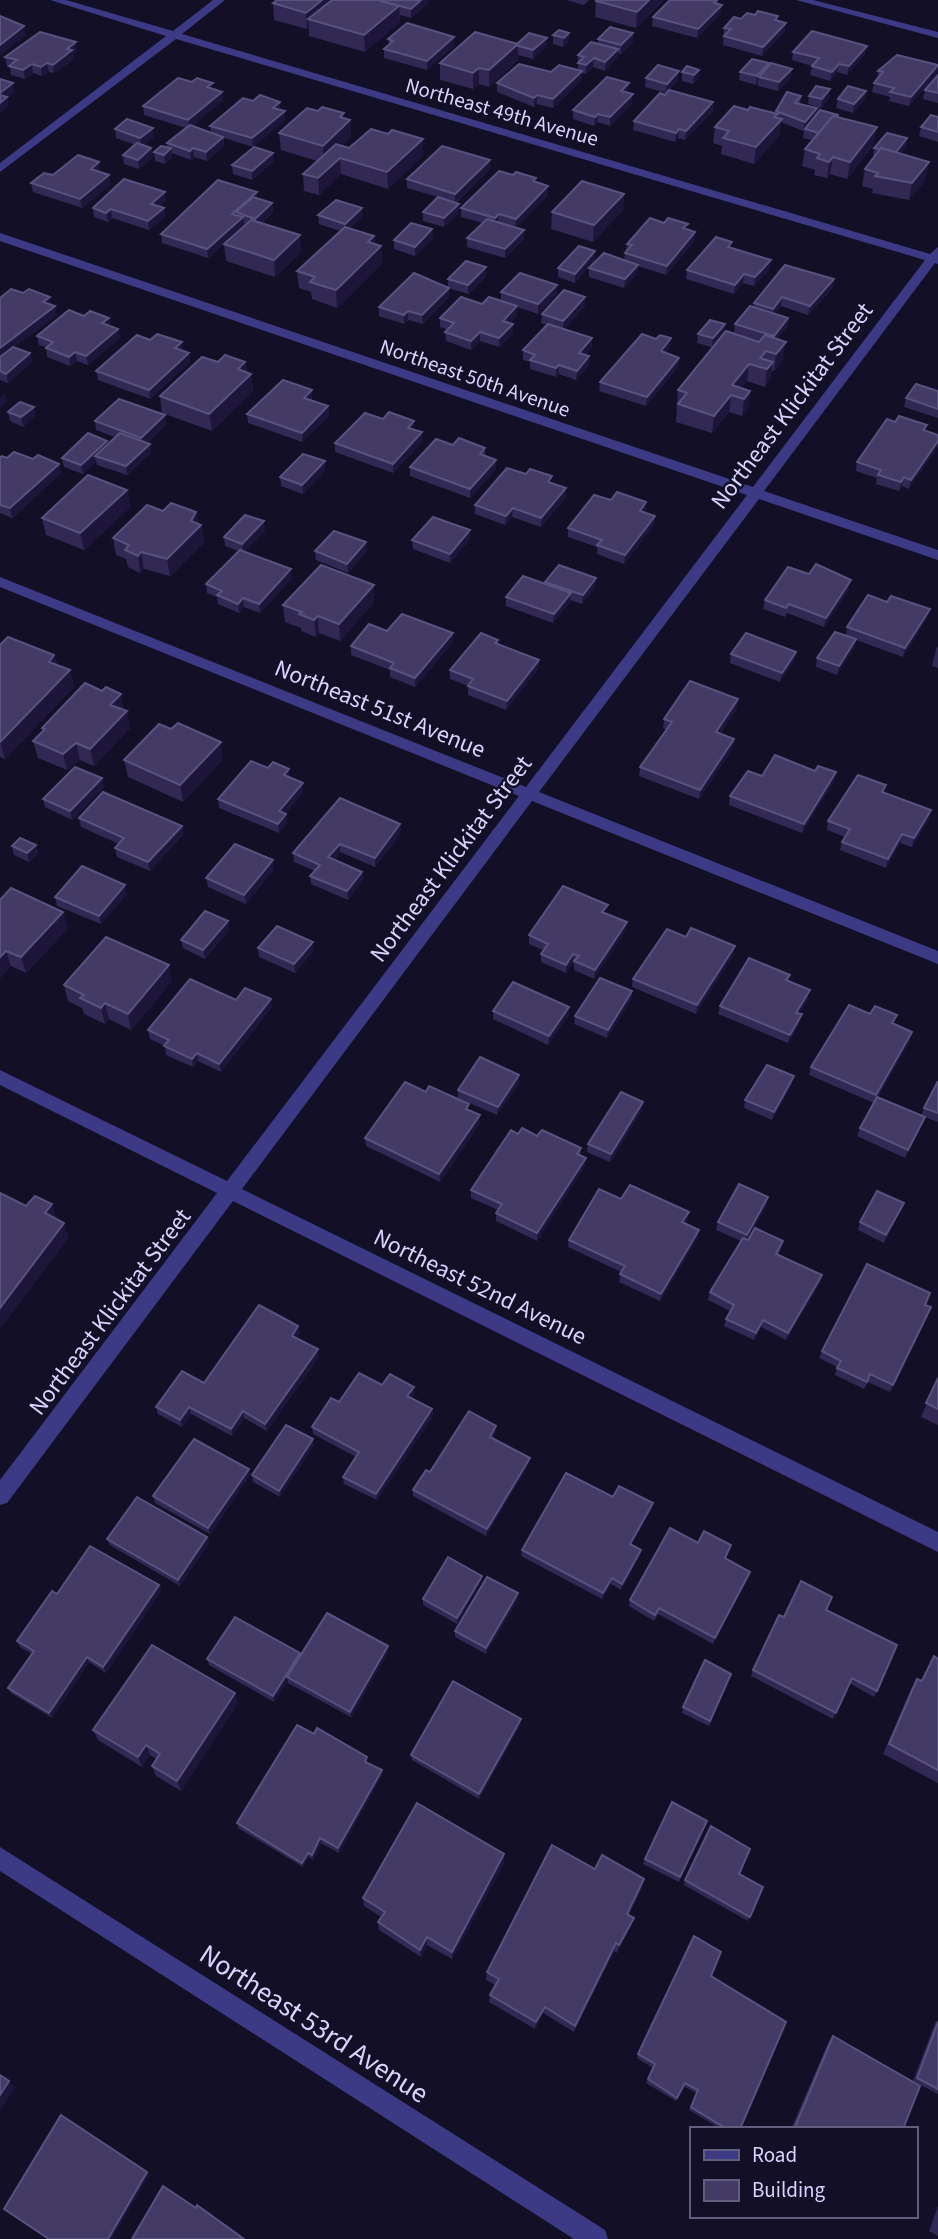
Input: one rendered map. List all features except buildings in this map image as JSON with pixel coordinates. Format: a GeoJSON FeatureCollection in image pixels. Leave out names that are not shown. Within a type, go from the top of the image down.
{"type":"FeatureCollection","features":[{"type":"Feature","properties":{"kind":"street","name":"Northeast 49th Avenue"},"geometry":{"type":"LineString","coordinates":[[55,0],[936,257]]}},
{"type":"Feature","properties":{"kind":"street"},"geometry":{"type":"LineString","coordinates":[[0,169],[220,0]]}},
{"type":"Feature","properties":{"kind":"street"},"geometry":{"type":"LineString","coordinates":[[802,0],[938,36]]}},
{"type":"Feature","properties":{"kind":"street","name":"Northeast 50th Avenue"},"geometry":{"type":"LineString","coordinates":[[0,237],[938,555]]}},
{"type":"Feature","properties":{"kind":"street","name":"Northeast Klickitat Street"},"geometry":{"type":"LineString","coordinates":[[0,1496],[936,257]]}},
{"type":"Feature","properties":{"kind":"street","name":"Northeast 51st Avenue"},"geometry":{"type":"LineString","coordinates":[[0,582],[938,958]]}},
{"type":"Feature","properties":{"kind":"street","name":"Northeast 52nd Avenue"},"geometry":{"type":"LineString","coordinates":[[0,1077],[938,1542]]}},
{"type":"Feature","properties":{"kind":"street","name":"Northeast 53rd Avenue"},"geometry":{"type":"LineString","coordinates":[[0,1858],[596,2239]]}}]}
